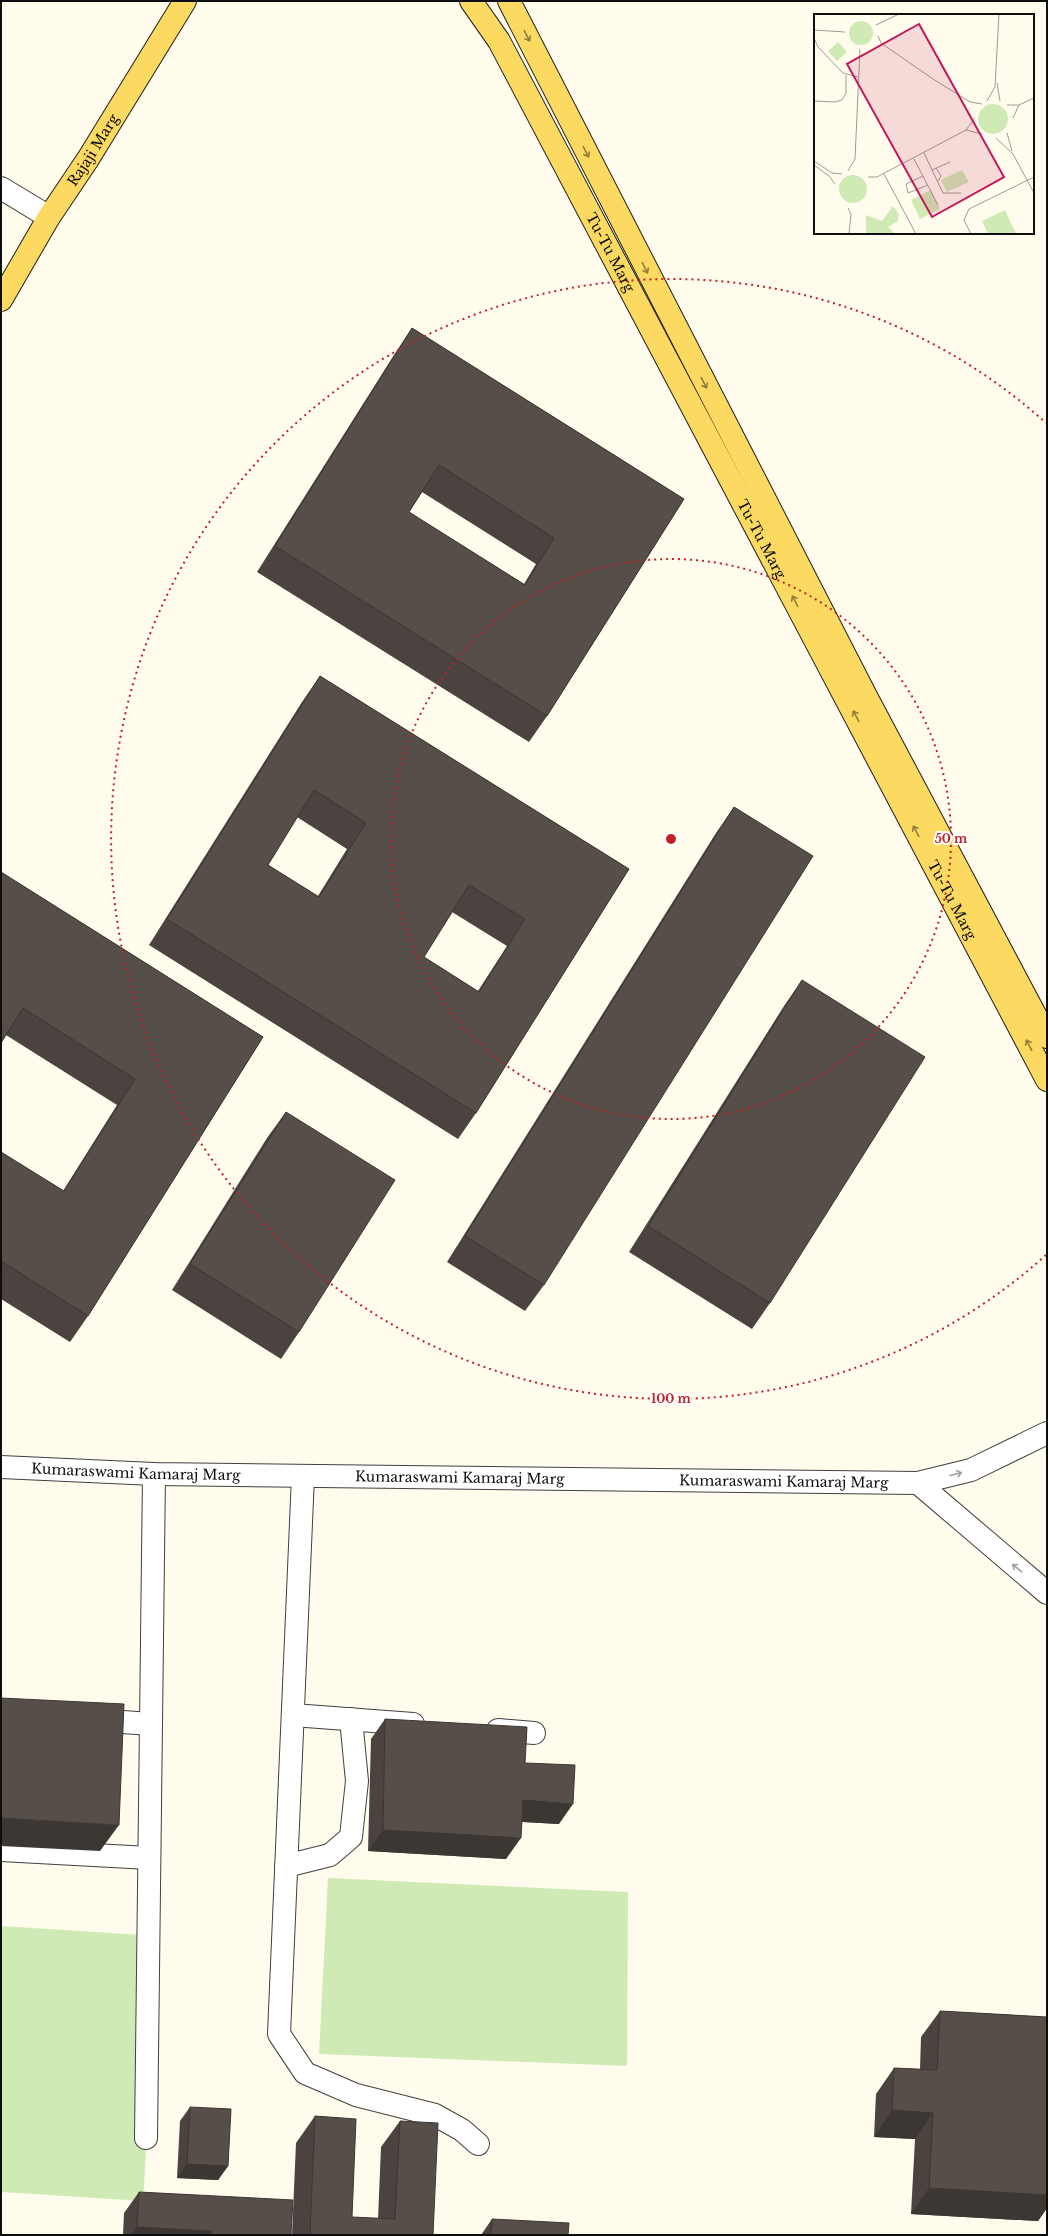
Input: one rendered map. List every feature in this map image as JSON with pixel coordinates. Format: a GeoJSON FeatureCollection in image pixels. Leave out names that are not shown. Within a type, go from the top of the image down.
{"type":"FeatureCollection","features":[{"type":"Feature","properties":{"kind":"main road","name":"Rajaji Marg"},"geometry":{"type":"LineString","coordinates":[[1,300],[49,217],[88,159],[185,1]]}},
{"type":"Feature","properties":{"kind":"main road","name":"Tu-Tu Marg"},"geometry":{"type":"LineString","coordinates":[[471,1],[503,48],[1047,1080]]}},
{"type":"Feature","properties":{"kind":"main road","name":"Tu-Tu Marg"},"geometry":{"type":"LineString","coordinates":[[509,1],[867,698],[1047,1037]]}},
{"type":"Feature","properties":{"kind":"street"},"geometry":{"type":"LineString","coordinates":[[1,188],[49,217]]}},
{"type":"Feature","properties":{"kind":"street","name":"Kumaraswami Kamaraj Marg"},"geometry":{"type":"LineString","coordinates":[[1,1467],[154,1474],[918,1483],[971,1470],[1047,1433]]}},
{"type":"Feature","properties":{"kind":"street"},"geometry":{"type":"LineString","coordinates":[[146,2138],[154,1474]]}},
{"type":"Feature","properties":{"kind":"street"},"geometry":{"type":"LineString","coordinates":[[302,1476],[279,2034],[305,2073],[356,2095],[436,2115],[462,2130],[478,2144]]}},
{"type":"Feature","properties":{"kind":"street"},"geometry":{"type":"LineString","coordinates":[[918,1483],[1047,1593]]}},
{"type":"Feature","properties":{"kind":"street"},"geometry":{"type":"LineString","coordinates":[[293,1715],[431,1725]]}},
{"type":"Feature","properties":{"kind":"street"},"geometry":{"type":"LineString","coordinates":[[72,1719],[151,1724]]}},
{"type":"Feature","properties":{"kind":"street"},"geometry":{"type":"LineString","coordinates":[[286,1866],[330,1855],[350,1837],[357,1781],[351,1719]]}},
{"type":"Feature","properties":{"kind":"street"},"geometry":{"type":"LineString","coordinates":[[478,1729],[534,1733]]}},
{"type":"Feature","properties":{"kind":"street"},"geometry":{"type":"LineString","coordinates":[[1,1850],[150,1858]]}},
{"type":"Feature","properties":{"kind":"green space"},"geometry":{"type":"Polygon","coordinates":[[[328,1878],[628,1892],[627,2066],[319,2054],[328,1878]]]}},
{"type":"Feature","properties":{"kind":"green space"},"geometry":{"type":"Polygon","coordinates":[[[1,1926],[159,1936],[143,2201],[1,2192],[1,1926]]]}},
{"type":"Feature","properties":{"kind":"building"},"geometry":{"type":"Polygon","coordinates":[[[412,328],[684,499],[547,716],[275,546],[412,328]],[[439,465],[409,512],[525,585],[554,538],[439,465]]]}},
{"type":"Feature","properties":{"kind":"building"},"geometry":{"type":"Polygon","coordinates":[[[320,676],[629,869],[476,1113],[167,919],[320,676]],[[314,790],[268,865],[319,897],[366,823],[314,790]],[[469,885],[424,957],[479,992],[525,919],[469,885]]]}},
{"type":"Feature","properties":{"kind":"building"},"geometry":{"type":"Polygon","coordinates":[[[734,807],[813,856],[544,1285],[465,1236],[734,807]]]}},
{"type":"Feature","properties":{"kind":"building"},"geometry":{"type":"Polygon","coordinates":[[[1,872],[263,1037],[88,1316],[1,1261],[1,1152],[64,1191],[135,1079],[23,1008],[1,1043],[1,872]]]}},
{"type":"Feature","properties":{"kind":"building"},"geometry":{"type":"Polygon","coordinates":[[[802,980],[925,1057],[770,1303],[648,1226],[802,980]]]}},
{"type":"Feature","properties":{"kind":"building"},"geometry":{"type":"Polygon","coordinates":[[[286,1112],[395,1180],[299,1332],[190,1264],[286,1112]]]}},
{"type":"Feature","properties":{"kind":"building"},"geometry":{"type":"Polygon","coordinates":[[[1,1698],[124,1704],[119,1825],[1,1818],[1,1698]]]}},
{"type":"Feature","properties":{"kind":"building"},"geometry":{"type":"Polygon","coordinates":[[[385,1719],[527,1727],[525,1763],[575,1765],[573,1804],[523,1800],[521,1838],[383,1830],[385,1719]]]}},
{"type":"Feature","properties":{"kind":"building"},"geometry":{"type":"Polygon","coordinates":[[[940,2011],[1047,2017],[1047,2195],[929,2188],[933,2113],[892,2110],[894,2068],[937,2070],[940,2011]]]}},
{"type":"Feature","properties":{"kind":"building"},"geometry":{"type":"Polygon","coordinates":[[[190,2107],[231,2109],[228,2166],[187,2164],[190,2107]]]}},
{"type":"Feature","properties":{"kind":"building"},"geometry":{"type":"Polygon","coordinates":[[[315,2116],[356,2119],[352,2217],[395,2219],[400,2121],[438,2123],[433,2235],[310,2235],[315,2116]]]}},
{"type":"Feature","properties":{"kind":"building"},"geometry":{"type":"Polygon","coordinates":[[[139,2192],[293,2200],[291,2235],[211,2235],[211,2231],[137,2227],[139,2192]]]}},
{"type":"Feature","properties":{"kind":"building"},"geometry":{"type":"Polygon","coordinates":[[[492,2219],[569,2223],[568,2235],[491,2235],[492,2219]]]}}]}
